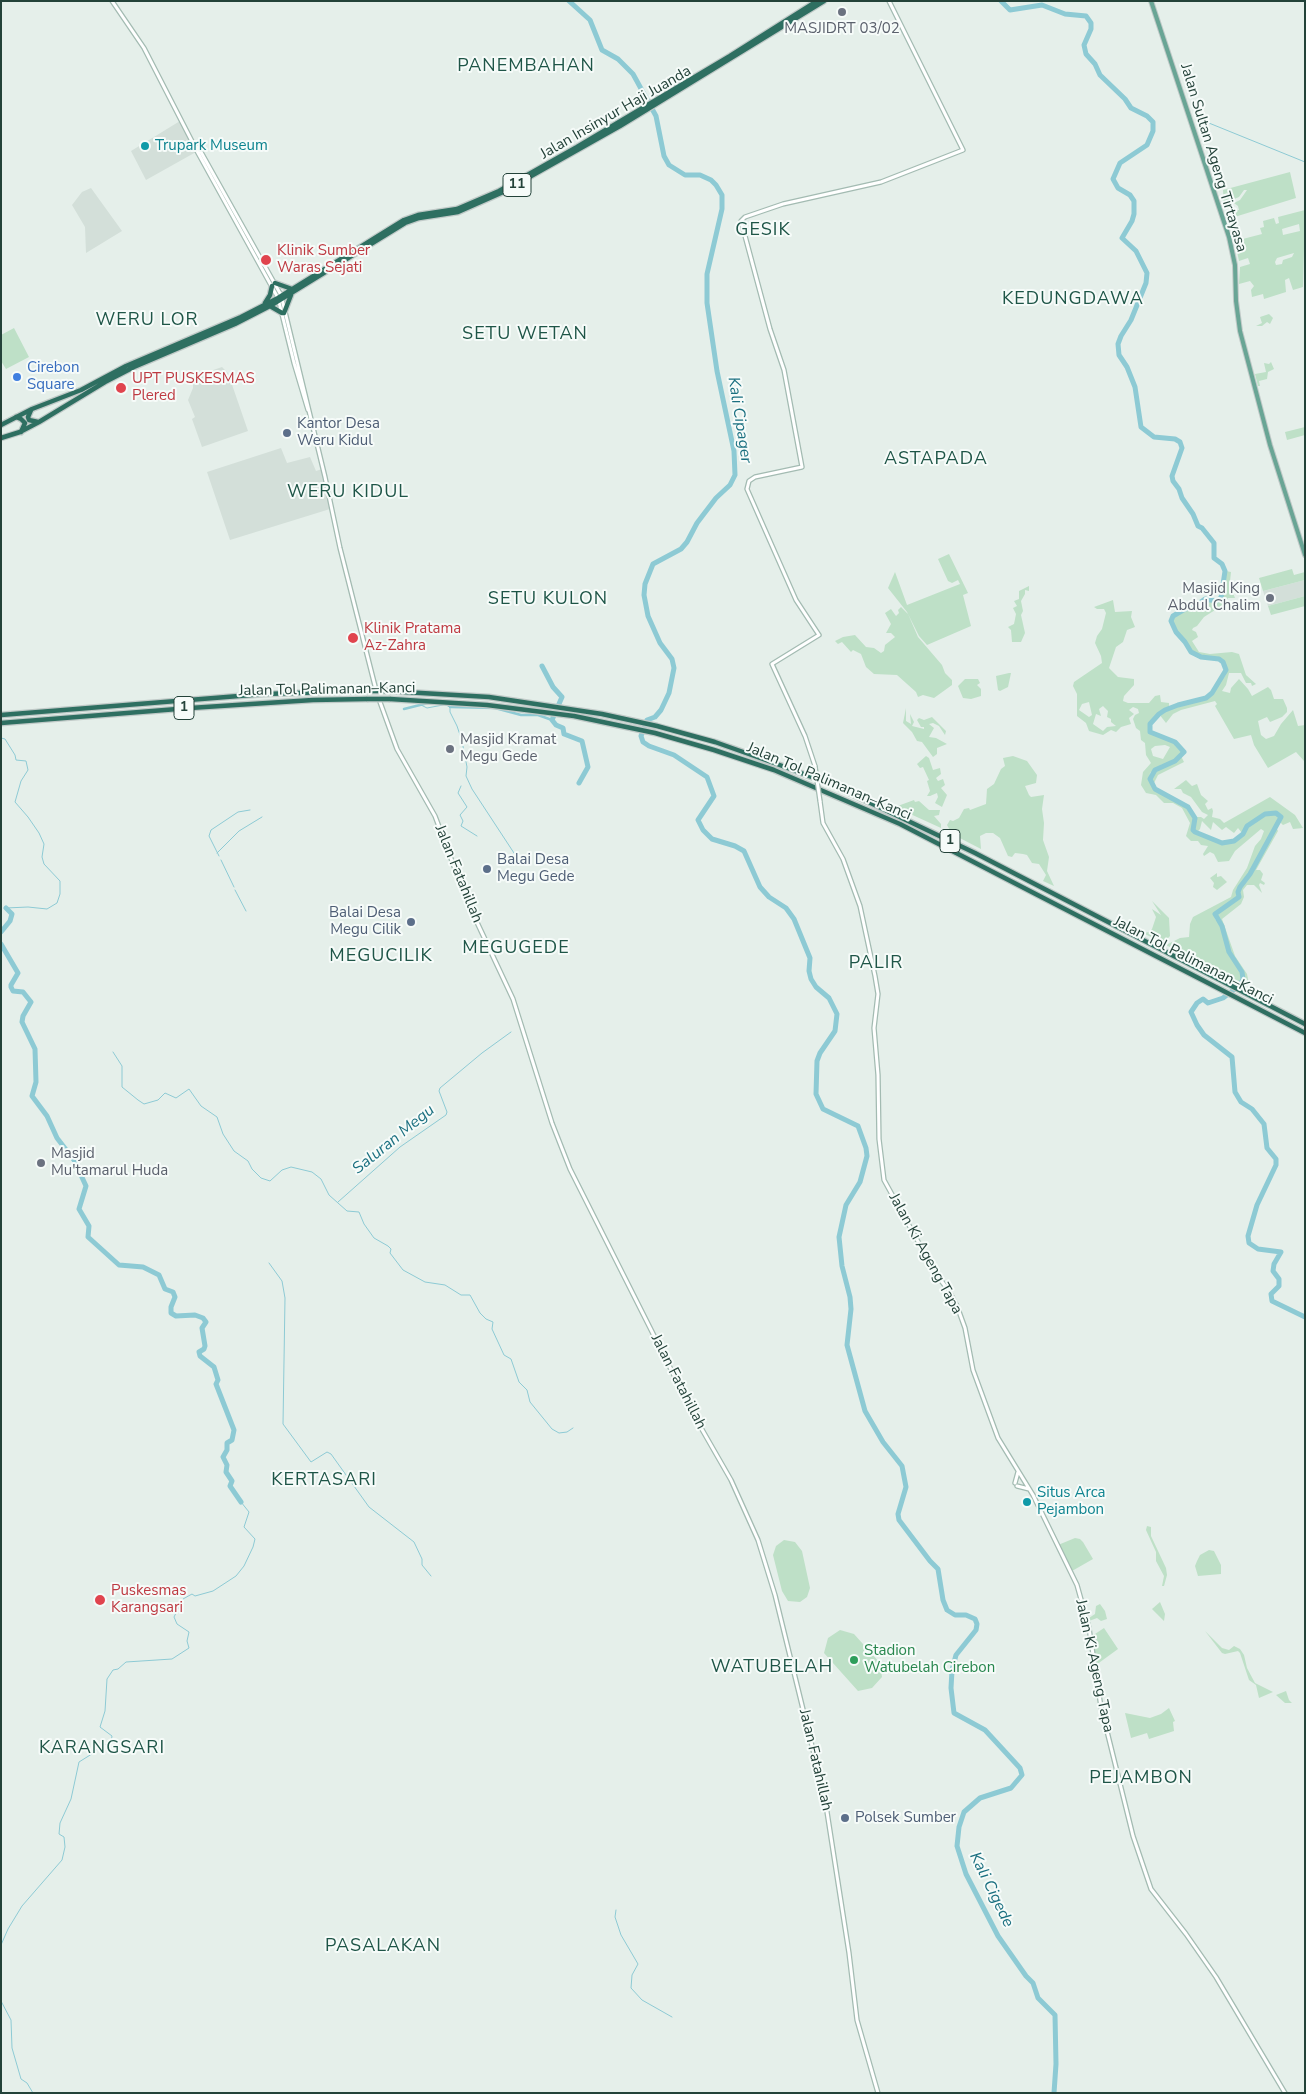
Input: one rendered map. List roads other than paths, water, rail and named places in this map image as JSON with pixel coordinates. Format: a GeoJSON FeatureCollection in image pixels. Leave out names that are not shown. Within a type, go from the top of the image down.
{"type":"FeatureCollection","features":[{"type":"Feature","properties":{"kind":"highway","name":"Jalan Insinyur Haji Juanda"},"geometry":{"type":"LineString","coordinates":[[280,299],[413,218],[450,214],[472,207],[607,131],[820,2]]}},
{"type":"Feature","properties":{"kind":"highway"},"geometry":{"type":"LineString","coordinates":[[262,306],[269,298],[273,285],[292,291],[283,313],[270,306]]}},
{"type":"Feature","properties":{"kind":"highway","name":"11"},"geometry":{"type":"LineString","coordinates":[[1,425],[32,409],[74,394],[126,366],[224,325],[280,299]]}},
{"type":"Feature","properties":{"kind":"highway","name":"11"},"geometry":{"type":"LineString","coordinates":[[3,438],[40,422],[123,372],[235,324],[280,299]]}},
{"type":"Feature","properties":{"kind":"highway"},"geometry":{"type":"LineString","coordinates":[[32,409],[29,415],[30,420],[40,422]]}},
{"type":"Feature","properties":{"kind":"highway"},"geometry":{"type":"LineString","coordinates":[[16,417],[25,423],[20,432]]}},
{"type":"Feature","properties":{"kind":"highway","name":"Jalan Tol Palimanan–Kanci"},"geometry":{"type":"LineString","coordinates":[[1,715],[264,694],[387,691],[489,697],[555,706],[657,726],[715,742],[833,785],[1035,883],[1305,1024]]}},
{"type":"Feature","properties":{"kind":"highway","name":"Jalan Tol Palimanan–Kanci"},"geometry":{"type":"LineString","coordinates":[[1,723],[237,705],[390,699],[487,705],[562,714],[634,728],[714,750],[774,770],[900,824],[1305,1033]]}},
{"type":"Feature","properties":{"kind":"main road","name":"Jalan Sultan Ageng Tirtayasa"},"geometry":{"type":"LineString","coordinates":[[1151,1],[1230,237],[1235,265],[1236,301],[1240,331],[1270,445],[1305,555]]}},
{"type":"Feature","properties":{"kind":"street"},"geometry":{"type":"LineString","coordinates":[[112,1],[144,48],[280,299],[375,686]]}},
{"type":"Feature","properties":{"kind":"street","name":"Jalan Ki Ageng Tapa"},"geometry":{"type":"LineString","coordinates":[[889,1],[963,150],[881,182],[786,204],[742,219],[741,223],[770,329],[783,367],[802,467],[755,477],[746,486],[796,600],[819,635],[772,664],[805,736],[815,766],[823,823],[843,859],[860,906],[875,976],[878,1002],[874,1028],[878,1075],[878,1123],[883,1175],[936,1274],[949,1291],[957,1306],[967,1333],[973,1370],[996,1435],[1029,1489],[1072,1573],[1084,1606],[1101,1707],[1132,1836],[1151,1889],[1216,1977],[1285,2093]]}},
{"type":"Feature","properties":{"kind":"street","name":"Jalan Fatahillah"},"geometry":{"type":"LineString","coordinates":[[380,702],[396,749],[434,816],[467,900],[514,999],[552,1123],[570,1169],[696,1419],[731,1480],[758,1540],[775,1595],[825,1799],[851,1962],[857,2020],[878,2093]]}},
{"type":"Feature","properties":{"kind":"street"},"geometry":{"type":"LineString","coordinates":[[1018,1471],[1016,1484],[1029,1489]]}},
{"type":"Feature","properties":{"kind":"waterway","name":"Kali Cipager"},"geometry":{"type":"LineString","coordinates":[[569,1],[590,20],[602,50],[618,59],[633,74],[656,116],[664,156],[669,165],[685,175],[700,175],[711,180],[722,195],[722,209],[707,274],[707,303],[717,371],[734,451],[735,475],[730,485],[716,498],[697,523],[681,549],[653,564],[645,584],[644,595],[648,616],[660,643],[672,659],[674,668],[669,693],[661,710],[655,717],[647,720],[641,736],[643,742],[649,746],[674,755],[707,777],[714,796],[698,820],[703,830],[712,839],[735,846],[744,851],[760,887],[769,897],[786,908],[794,919],[810,958],[809,971],[811,979],[816,987],[829,998],[837,1014],[835,1031],[820,1053],[817,1061],[816,1094],[823,1109],[858,1126],[867,1156],[860,1182],[846,1205],[839,1237],[842,1266],[851,1309],[847,1345],[865,1411],[883,1442],[902,1466],[906,1487],[898,1514],[899,1520],[938,1569],[943,1600],[947,1610],[955,1615],[966,1615],[975,1619],[977,1624],[976,1630],[956,1655],[952,1670],[951,1688],[954,1713],[985,1730],[1020,1768],[1022,1775],[1011,1788],[980,1798],[964,1812],[959,1827],[957,1846],[966,1874],[998,1936],[1033,1983],[1038,1998],[1055,2015],[1056,2064],[1054,2093]]}},
{"type":"Feature","properties":{"kind":"waterway"},"geometry":{"type":"LineString","coordinates":[[1001,1],[1010,10],[1042,5],[1065,14],[1086,16],[1091,23],[1091,29],[1084,45],[1086,54],[1095,64],[1100,75],[1125,99],[1131,108],[1147,116],[1153,122],[1153,131],[1147,145],[1120,163],[1113,179],[1118,188],[1130,195],[1134,201],[1132,221],[1122,238],[1136,251],[1147,273],[1146,283],[1131,320],[1118,344],[1119,355],[1127,367],[1135,387],[1141,427],[1154,437],[1175,439],[1180,442],[1182,448],[1172,476],[1173,481],[1198,526],[1202,528],[1214,543],[1214,558],[1222,564],[1225,571],[1221,598],[1216,601],[1205,599],[1173,616],[1171,621],[1176,632],[1191,652],[1201,657],[1219,659],[1223,662],[1226,670],[1212,693],[1206,698],[1165,710],[1150,724],[1150,732],[1175,742],[1184,752],[1175,761],[1155,770],[1150,779],[1155,789],[1188,807],[1195,818],[1193,830],[1195,832],[1222,843],[1234,841],[1243,834],[1247,826],[1265,814],[1276,813],[1281,817],[1250,874],[1240,887],[1239,897],[1215,914],[1222,926],[1229,952],[1242,972],[1243,979],[1240,985],[1223,998],[1208,1003],[1203,999],[1197,1003],[1191,1012],[1204,1035],[1232,1057],[1235,1092],[1241,1102],[1252,1109],[1264,1124],[1267,1148],[1276,1159],[1276,1165],[1257,1205],[1248,1236],[1249,1243],[1258,1249],[1281,1252],[1274,1264],[1273,1271],[1279,1279],[1279,1286],[1271,1294],[1272,1301],[1305,1317]]}},
{"type":"Feature","properties":{"kind":"waterway"},"geometry":{"type":"LineString","coordinates":[[1199,119],[1305,162]]}},
{"type":"Feature","properties":{"kind":"waterway"},"geometry":{"type":"LineString","coordinates":[[542,666],[553,687],[562,697],[552,720],[556,725],[563,728],[564,734],[582,741],[588,767],[579,783]]}},
{"type":"Feature","properties":{"kind":"waterway"},"geometry":{"type":"LineString","coordinates":[[404,709],[428,703]]}},
{"type":"Feature","properties":{"kind":"waterway"},"geometry":{"type":"LineString","coordinates":[[419,704],[427,708],[443,705]]}},
{"type":"Feature","properties":{"kind":"waterway"},"geometry":{"type":"LineString","coordinates":[[446,704],[451,707],[495,708],[521,715],[538,715],[552,720]]}},
{"type":"Feature","properties":{"kind":"waterway"},"geometry":{"type":"LineString","coordinates":[[447,705],[450,708],[462,741],[467,767],[466,776],[472,789],[514,853]]}},
{"type":"Feature","properties":{"kind":"waterway"},"geometry":{"type":"LineString","coordinates":[[1,738],[5,739],[16,760],[26,761],[28,770],[21,781],[15,802],[39,833],[44,844],[42,857],[44,864],[60,881],[60,894],[57,903],[47,909],[28,907],[6,908]]}},
{"type":"Feature","properties":{"kind":"waterway"},"geometry":{"type":"LineString","coordinates":[[461,786],[458,793],[467,807],[460,815],[463,821],[461,826],[477,836]]}},
{"type":"Feature","properties":{"kind":"waterway"},"geometry":{"type":"LineString","coordinates":[[219,856],[209,836],[211,830],[238,812],[250,810]]}},
{"type":"Feature","properties":{"kind":"waterway"},"geometry":{"type":"LineString","coordinates":[[217,853],[239,831],[262,817]]}},
{"type":"Feature","properties":{"kind":"waterway"},"geometry":{"type":"LineString","coordinates":[[221,860],[234,887]]}},
{"type":"Feature","properties":{"kind":"waterway"},"geometry":{"type":"LineString","coordinates":[[235,890],[246,911]]}},
{"type":"Feature","properties":{"kind":"waterway"},"geometry":{"type":"LineString","coordinates":[[1,932],[10,921],[12,914],[6,908]]}},
{"type":"Feature","properties":{"kind":"waterway"},"geometry":{"type":"LineString","coordinates":[[1,944],[18,973],[11,985],[13,991],[23,992],[31,1002],[23,1016],[22,1022],[35,1049],[36,1082],[32,1096],[47,1116],[57,1138],[74,1160],[86,1186],[79,1209],[89,1226],[88,1237],[119,1265],[143,1267],[159,1275],[165,1289],[173,1292],[175,1297],[171,1313],[176,1316],[195,1315],[203,1318],[206,1322],[202,1328],[205,1346],[199,1352],[200,1356],[214,1367],[218,1380],[216,1384],[234,1430],[232,1440],[227,1443],[227,1450],[223,1457],[227,1465],[226,1472],[232,1481],[230,1486],[241,1502]]}},
{"type":"Feature","properties":{"kind":"waterway","name":"Saluran Megu"},"geometry":{"type":"LineString","coordinates":[[338,1202],[400,1147],[446,1115],[447,1112],[439,1091],[440,1088],[511,1032]]}},
{"type":"Feature","properties":{"kind":"waterway"},"geometry":{"type":"LineString","coordinates":[[113,1052],[122,1066],[122,1087],[138,1100],[144,1104],[158,1100],[165,1093],[176,1098],[189,1089],[201,1106],[217,1117],[223,1134],[234,1151],[248,1161],[252,1169],[261,1178],[270,1181],[282,1170],[291,1167],[312,1172],[321,1179],[329,1195],[347,1211],[359,1212],[364,1224],[374,1238],[391,1249],[390,1253],[403,1270],[425,1282],[445,1285],[461,1295],[470,1295],[480,1313],[486,1319],[493,1322],[492,1329],[504,1355],[511,1359],[519,1382],[527,1390],[530,1402],[552,1429],[559,1433],[567,1432],[573,1428]]}},
{"type":"Feature","properties":{"kind":"waterway"},"geometry":{"type":"LineString","coordinates":[[269,1263],[282,1281],[285,1298],[283,1424],[311,1462],[327,1452],[331,1454],[369,1507],[414,1542],[422,1559],[422,1565],[431,1576]]}},
{"type":"Feature","properties":{"kind":"waterway"},"geometry":{"type":"LineString","coordinates":[[1,1945],[22,1906],[62,1860],[65,1847],[64,1837],[59,1834],[60,1823],[71,1799],[79,1762],[95,1752],[99,1745],[110,1744],[111,1742],[112,1736],[100,1727],[105,1711],[107,1679],[113,1670],[118,1669],[126,1662],[172,1659],[189,1648],[187,1641],[189,1632],[177,1624],[174,1617],[183,1599],[192,1594],[195,1596],[213,1591],[236,1576],[244,1566],[253,1547],[255,1539],[244,1527],[249,1512],[241,1502]]}},
{"type":"Feature","properties":{"kind":"waterway"},"geometry":{"type":"LineString","coordinates":[[616,1910],[615,1917],[621,1935],[638,1964],[632,1975],[631,1988],[642,2000],[672,2017]]}},
{"type":"Feature","properties":{"kind":"waterway"},"geometry":{"type":"LineString","coordinates":[[1,2001],[11,2020],[12,2048],[21,2079],[27,2083],[33,2093]]}},
{"type":"Feature","properties":{"kind":"place","name":"MASJIDRT 03/02"},"geometry":{"type":"Point","coordinates":[842,12]}},
{"type":"Feature","properties":{"kind":"place","name":"Trupark Museum"},"geometry":{"type":"Point","coordinates":[145,146]}},
{"type":"Feature","properties":{"kind":"place","name":"Klinik Sumber Waras Sejati"},"geometry":{"type":"Point","coordinates":[266,260]}},
{"type":"Feature","properties":{"kind":"place","name":"Cirebon Square"},"geometry":{"type":"Point","coordinates":[17,377]}},
{"type":"Feature","properties":{"kind":"place","name":"UPT PUSKESMAS Plered"},"geometry":{"type":"Point","coordinates":[121,388]}},
{"type":"Feature","properties":{"kind":"place","name":"Kantor Desa Weru Kidul"},"geometry":{"type":"Point","coordinates":[287,433]}},
{"type":"Feature","properties":{"kind":"place","name":"Masjid King Abdul Chalim"},"geometry":{"type":"Point","coordinates":[1270,598]}},
{"type":"Feature","properties":{"kind":"place","name":"Klinik Pratama Az-Zahra"},"geometry":{"type":"Point","coordinates":[353,638]}},
{"type":"Feature","properties":{"kind":"place","name":"Masjid Kramat Megu Gede"},"geometry":{"type":"Point","coordinates":[450,749]}},
{"type":"Feature","properties":{"kind":"place","name":"Balai Desa Megu Gede"},"geometry":{"type":"Point","coordinates":[487,869]}},
{"type":"Feature","properties":{"kind":"place","name":"Balai Desa Megu Cilik"},"geometry":{"type":"Point","coordinates":[411,922]}},
{"type":"Feature","properties":{"kind":"place","name":"Masjid Mu'tamarul Huda"},"geometry":{"type":"Point","coordinates":[41,1163]}},
{"type":"Feature","properties":{"kind":"place","name":"Situs Arca Pejambon"},"geometry":{"type":"Point","coordinates":[1027,1502]}},
{"type":"Feature","properties":{"kind":"place","name":"Puskesmas Karangsari"},"geometry":{"type":"Point","coordinates":[100,1600]}},
{"type":"Feature","properties":{"kind":"place","name":"Stadion Watubelah Cirebon"},"geometry":{"type":"Point","coordinates":[854,1660]}},
{"type":"Feature","properties":{"kind":"place","name":"Polsek Sumber"},"geometry":{"type":"Point","coordinates":[845,1818]}},
{"type":"Feature","properties":{"kind":"district","name":"PANEMBAHAN"},"geometry":{"type":"Point","coordinates":[526,67]}},
{"type":"Feature","properties":{"kind":"district","name":"GESIK"},"geometry":{"type":"Point","coordinates":[763,231]}},
{"type":"Feature","properties":{"kind":"district","name":"KEDUNGDAWA"},"geometry":{"type":"Point","coordinates":[1073,300]}},
{"type":"Feature","properties":{"kind":"district","name":"WERU LOR"},"geometry":{"type":"Point","coordinates":[147,321]}},
{"type":"Feature","properties":{"kind":"district","name":"SETU WETAN"},"geometry":{"type":"Point","coordinates":[525,335]}},
{"type":"Feature","properties":{"kind":"district","name":"ASTAPADA"},"geometry":{"type":"Point","coordinates":[936,460]}},
{"type":"Feature","properties":{"kind":"district","name":"WERU KIDUL"},"geometry":{"type":"Point","coordinates":[348,493]}},
{"type":"Feature","properties":{"kind":"district","name":"SETU KULON"},"geometry":{"type":"Point","coordinates":[548,600]}},
{"type":"Feature","properties":{"kind":"district","name":"MEGUGEDE"},"geometry":{"type":"Point","coordinates":[516,949]}},
{"type":"Feature","properties":{"kind":"district","name":"MEGUCILIK"},"geometry":{"type":"Point","coordinates":[381,957]}},
{"type":"Feature","properties":{"kind":"district","name":"PALIR"},"geometry":{"type":"Point","coordinates":[876,964]}},
{"type":"Feature","properties":{"kind":"district","name":"KERTASARI"},"geometry":{"type":"Point","coordinates":[324,1481]}},
{"type":"Feature","properties":{"kind":"district","name":"WATUBELAH"},"geometry":{"type":"Point","coordinates":[772,1668]}},
{"type":"Feature","properties":{"kind":"district","name":"KARANGSARI"},"geometry":{"type":"Point","coordinates":[102,1749]}},
{"type":"Feature","properties":{"kind":"district","name":"PEJAMBON"},"geometry":{"type":"Point","coordinates":[1141,1779]}},
{"type":"Feature","properties":{"kind":"district","name":"PASALAKAN"},"geometry":{"type":"Point","coordinates":[383,1947]}},
{"type":"Feature","properties":{"kind":"water label","name":"Kali Cigede"},"geometry":{"type":"Point","coordinates":[991,1890]}}]}
